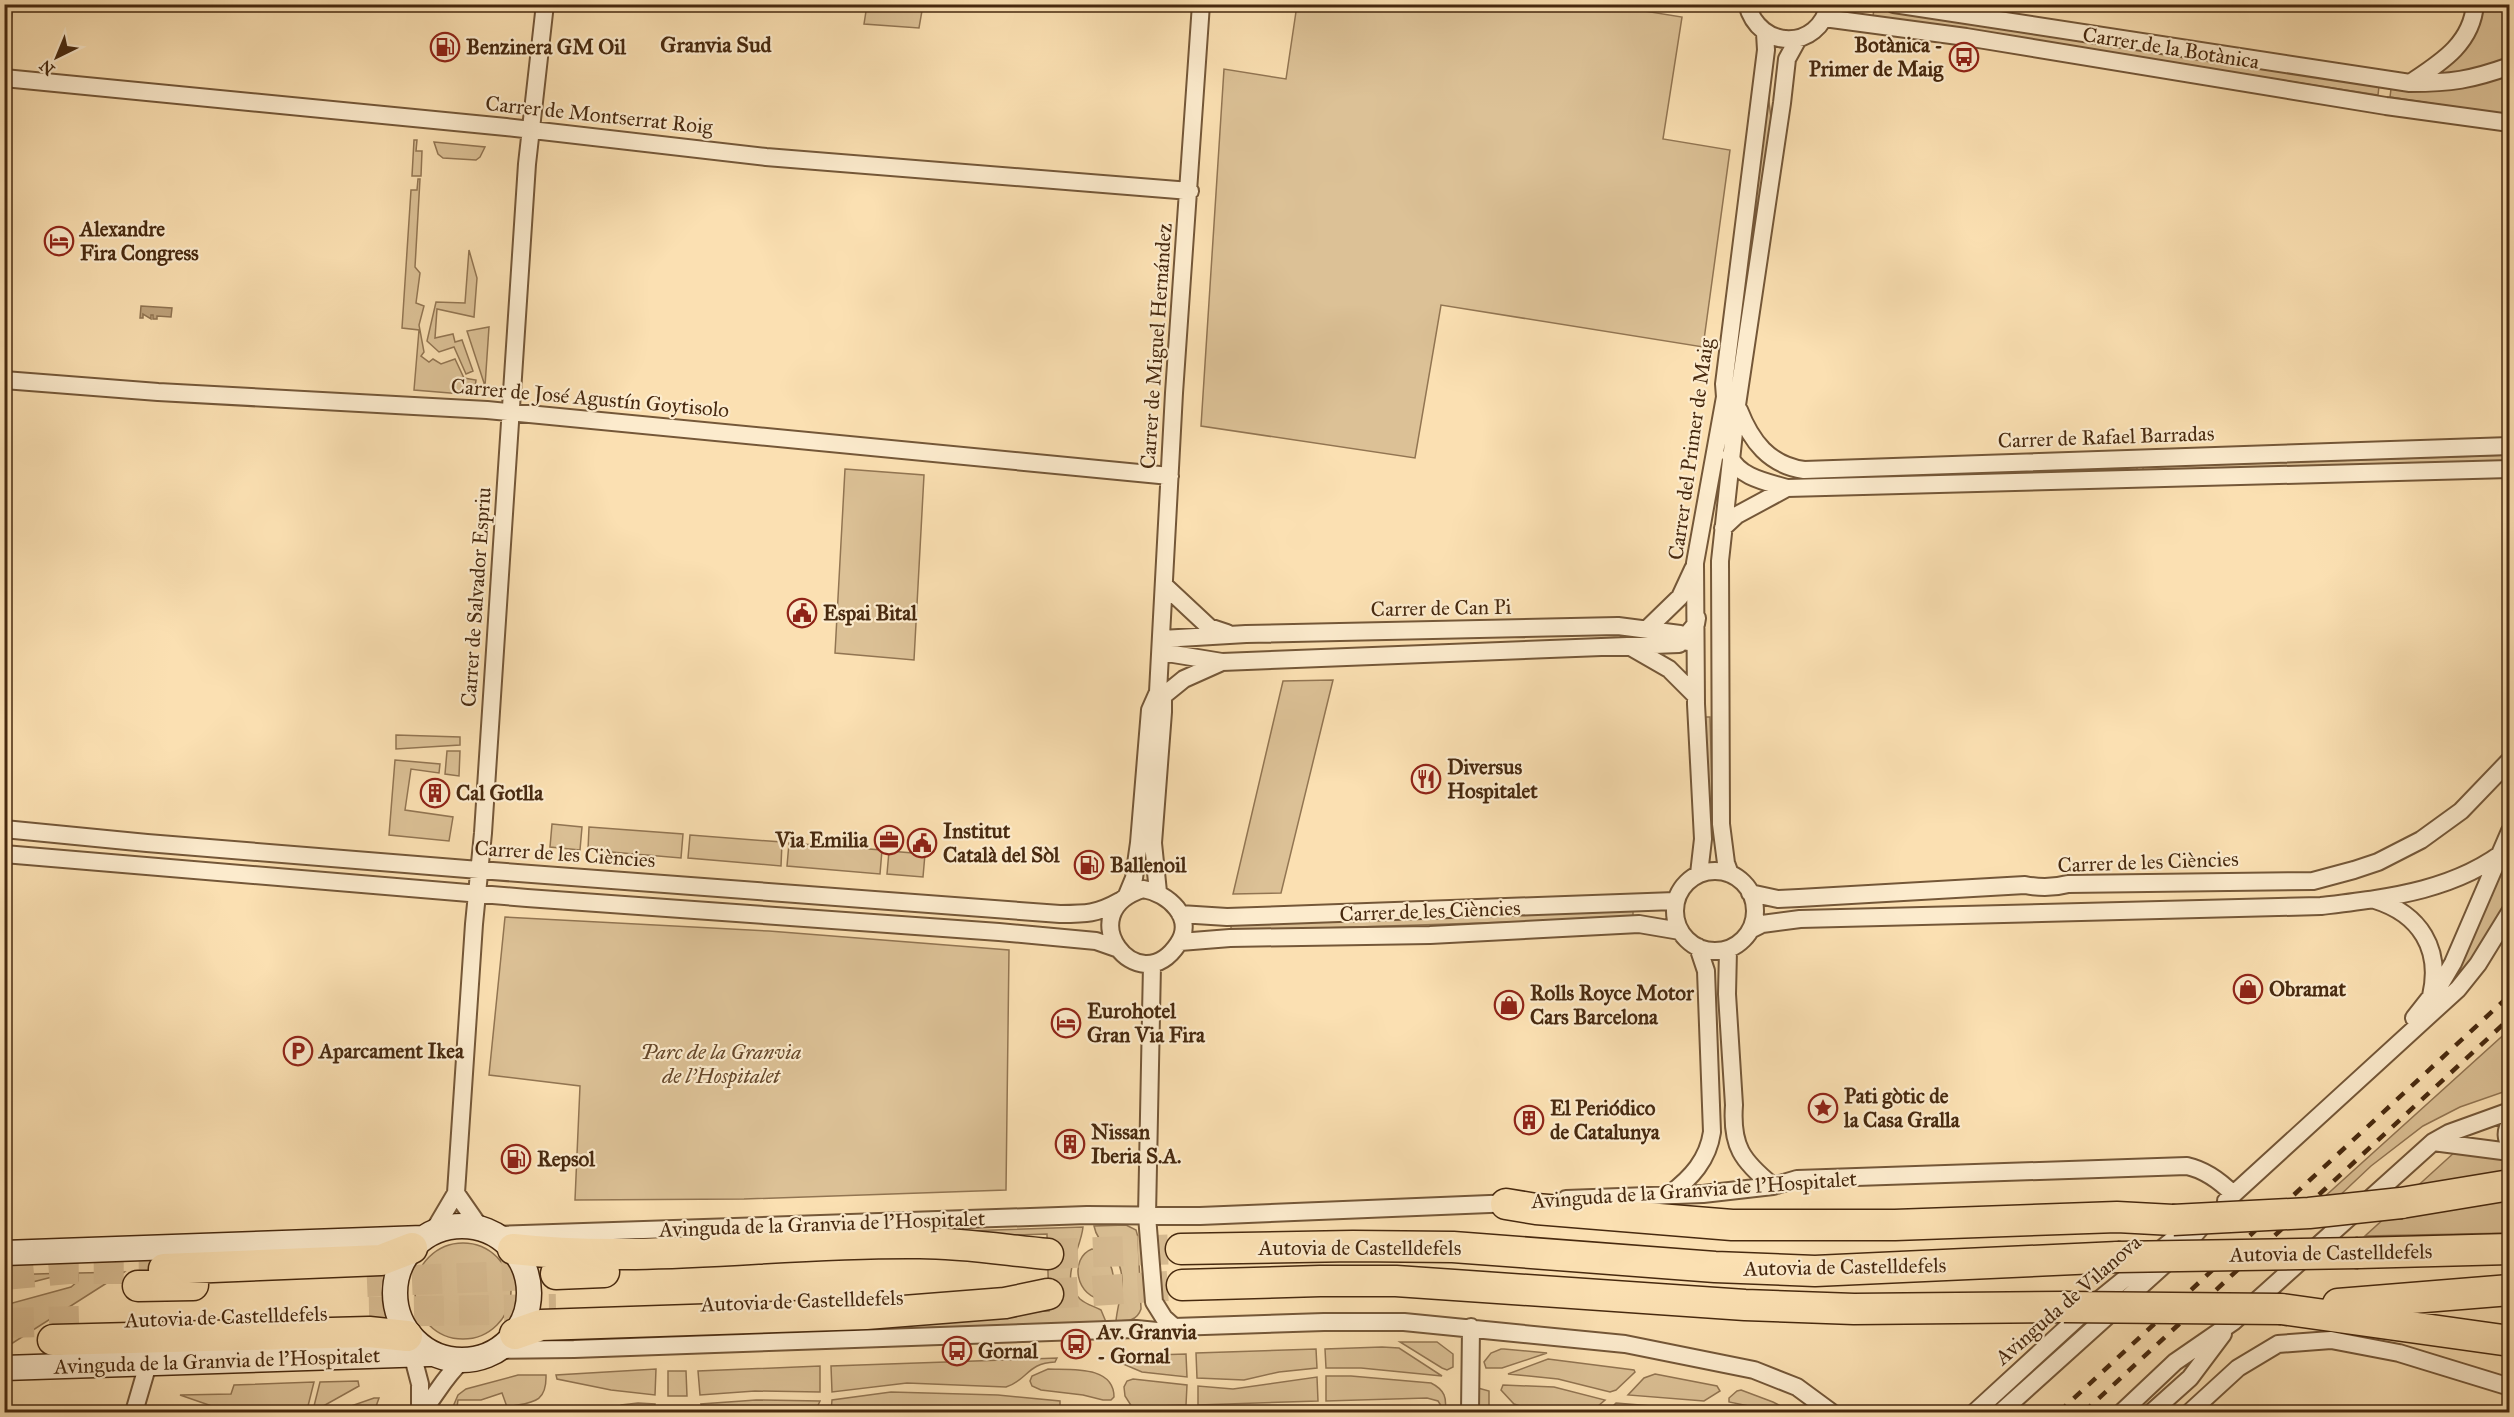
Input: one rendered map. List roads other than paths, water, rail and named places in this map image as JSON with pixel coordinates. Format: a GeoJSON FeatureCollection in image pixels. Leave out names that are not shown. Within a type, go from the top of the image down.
{"type":"FeatureCollection","features":[{"type":"Feature","properties":{"kind":"highway"},"geometry":{"type":"LineString","coordinates":[[1928,1268],[1974,1248],[2039,1233],[2184,1225],[2309,1213],[2401,1203],[2510,1185]]}},
{"type":"Feature","properties":{"kind":"highway"},"geometry":{"type":"LineString","coordinates":[[1506,1204],[1536,1209],[1732,1225],[1895,1225],[2117,1217],[2184,1225]]}},
{"type":"Feature","properties":{"kind":"highway","name":"Autovia de Castelldefels"},"geometry":{"type":"LineString","coordinates":[[497,1238],[548,1253],[647,1253],[921,1243],[1047,1254],[556,1274]]}},
{"type":"Feature","properties":{"kind":"highway"},"geometry":{"type":"LineString","coordinates":[[164,1269],[375,1260],[397,1255],[423,1240]]}},
{"type":"Feature","properties":{"kind":"highway","name":"Autovia de Castelldefels"},"geometry":{"type":"LineString","coordinates":[[1181,1249],[1442,1247],[1543,1252],[1715,1267],[1815,1271],[1928,1268],[2118,1257],[2510,1249]]}},
{"type":"Feature","properties":{"kind":"highway","name":"Autovia de Castelldefels"},"geometry":{"type":"LineString","coordinates":[[1182,1285],[1396,1281],[1756,1305],[1854,1309],[2064,1307],[2281,1309],[2510,1290]]}},
{"type":"Feature","properties":{"kind":"highway","name":"Autovia de Castelldefels"},"geometry":{"type":"LineString","coordinates":[[138,1286],[367,1282]]}},
{"type":"Feature","properties":{"kind":"highway","name":"Autovia de Castelldefels"},"geometry":{"type":"LineString","coordinates":[[506,1342],[542,1325],[866,1314],[1005,1303],[1048,1294],[556,1309]]}},
{"type":"Feature","properties":{"kind":"highway"},"geometry":{"type":"LineString","coordinates":[[2281,1309],[2510,1341]]}},
{"type":"Feature","properties":{"kind":"highway","name":"Autovia de Castelldefels"},"geometry":{"type":"LineString","coordinates":[[83,1321],[369,1312]]}},
{"type":"Feature","properties":{"kind":"highway"},"geometry":{"type":"LineString","coordinates":[[53,1340],[377,1332],[416,1348]]}},
{"type":"Feature","properties":{"kind":"main road"},"geometry":{"type":"LineString","coordinates":[[4,1253],[423,1240],[453,1226],[497,1238],[526,1273],[529,1291],[524,1321],[506,1342],[480,1358],[462,1361],[416,1348],[397,1316],[393,1293],[400,1270],[423,1240]]}},
{"type":"Feature","properties":{"kind":"main road","name":"Avinguda de la Granvia de l'Hospitalet"},"geometry":{"type":"LineString","coordinates":[[4,1368],[148,1364],[416,1348]]}},
{"type":"Feature","properties":{"kind":"street","name":"Carrer de Salvador Espriu"},"geometry":{"type":"LineString","coordinates":[[423,1240],[456,1193],[530,130],[545,4]]}},
{"type":"Feature","properties":{"kind":"street","name":"Carrer de Miguel Hernández"},"geometry":{"type":"LineString","coordinates":[[1158,892],[1153,843],[1161,694],[1161,645],[1201,4]]}},
{"type":"Feature","properties":{"kind":"street","name":"Carrer de la Botànica"},"geometry":{"type":"LineString","coordinates":[[1894,4],[2410,83],[2445,83],[2475,79],[2510,66]]}},
{"type":"Feature","properties":{"kind":"street"},"geometry":{"type":"LineString","coordinates":[[2410,83],[2453,53],[2470,25],[2475,4]]}},
{"type":"Feature","properties":{"kind":"street"},"geometry":{"type":"LineString","coordinates":[[1746,5],[1755,23],[1765,33],[1779,39],[1798,39],[1813,30],[1826,11]]}},
{"type":"Feature","properties":{"kind":"street","name":"Carrer de la Botànica"},"geometry":{"type":"LineString","coordinates":[[1826,11],[1966,37],[2386,106],[2510,123]]}},
{"type":"Feature","properties":{"kind":"street","name":"Carrer del Primer de Maig"},"geometry":{"type":"LineString","coordinates":[[1730,874],[1725,863],[1721,824],[1720,570],[1732,461],[1731,401],[1725,372],[1766,50],[1765,33]]}},
{"type":"Feature","properties":{"kind":"street","name":"Carrer del Primer de Maig"},"geometry":{"type":"LineString","coordinates":[[1699,874],[1703,839],[1696,696],[1695,563],[1731,401],[1782,103],[1787,59],[1798,39]]}},
{"type":"Feature","properties":{"kind":"street","name":"Carrer de Montserrat Roig"},"geometry":{"type":"LineString","coordinates":[[4,78],[530,130],[766,157],[1190,190]]}},
{"type":"Feature","properties":{"kind":"street","name":"Carrer de José Agustín Goytisolo"},"geometry":{"type":"LineString","coordinates":[[4,380],[147,391],[510,412],[1170,476]]}},
{"type":"Feature","properties":{"kind":"street","name":"Carrer de Rafael Barradas"},"geometry":{"type":"LineString","coordinates":[[1731,401],[1752,439],[1764,452],[1787,467],[1804,470],[2510,446]]}},
{"type":"Feature","properties":{"kind":"street","name":"Carrer de Rafael Barradas"},"geometry":{"type":"LineString","coordinates":[[1732,461],[1736,467],[1758,480],[1787,488],[2510,469]]}},
{"type":"Feature","properties":{"kind":"street","name":"Carrer de Rafael Barradas"},"geometry":{"type":"LineString","coordinates":[[1723,528],[1737,515],[1787,488]]}},
{"type":"Feature","properties":{"kind":"street"},"geometry":{"type":"LineString","coordinates":[[1647,629],[1680,597],[1695,563]]}},
{"type":"Feature","properties":{"kind":"street"},"geometry":{"type":"LineString","coordinates":[[1684,638],[1696,624],[1705,584],[1720,570]]}},
{"type":"Feature","properties":{"kind":"street","name":"Carrer de Can Pi"},"geometry":{"type":"LineString","coordinates":[[1164,585],[1209,627],[1237,636]]}},
{"type":"Feature","properties":{"kind":"street","name":"Carrer de Can Pi"},"geometry":{"type":"LineString","coordinates":[[1161,645],[1237,636],[1618,626],[1680,634],[1696,650],[1705,666],[1707,686],[1722,702]]}},
{"type":"Feature","properties":{"kind":"street","name":"Carrer de Can Pi"},"geometry":{"type":"LineString","coordinates":[[1161,645],[1222,662],[1679,644],[1684,638]]}},
{"type":"Feature","properties":{"kind":"street"},"geometry":{"type":"LineString","coordinates":[[1629,646],[1669,669],[1696,696]]}},
{"type":"Feature","properties":{"kind":"street","name":"Carrer de Can Pi"},"geometry":{"type":"LineString","coordinates":[[1161,694],[1184,679],[1222,662]]}},
{"type":"Feature","properties":{"kind":"street","name":"Carrer de Miguel Hernández"},"geometry":{"type":"LineString","coordinates":[[1124,898],[1134,878],[1139,843],[1150,710],[1161,694]]}},
{"type":"Feature","properties":{"kind":"street","name":"Carrer de les Ciències"},"geometry":{"type":"LineString","coordinates":[[1750,893],[1778,898],[1799,898],[2025,885],[2046,887],[2068,884],[2313,881],[2378,862],[2421,840],[2461,811],[2510,760]]}},
{"type":"Feature","properties":{"kind":"street","name":"Carrer de les Ciències"},"geometry":{"type":"LineString","coordinates":[[4,829],[479,870],[1060,914],[1088,915],[1102,911],[1124,898]]}},
{"type":"Feature","properties":{"kind":"street"},"geometry":{"type":"LineString","coordinates":[[2388,1052],[2447,975],[2504,851],[2510,831]]}},
{"type":"Feature","properties":{"kind":"street"},"geometry":{"type":"LineString","coordinates":[[1752,929],[1754,904],[1750,893],[1730,874],[1717,871],[1699,874],[1685,883],[1676,901],[1675,916],[1680,931],[1698,947],[1719,952],[1728,950],[1744,940],[1752,929],[1762,924],[1800,919],[2321,906],[2374,900],[2447,882],[2504,851]]}},
{"type":"Feature","properties":{"kind":"street"},"geometry":{"type":"LineString","coordinates":[[4,854],[477,894],[1096,941],[1116,948],[1133,961],[1152,965],[1160,963],[1170,955],[1180,942],[1184,924],[1174,904],[1158,892],[1143,889],[1124,898],[1111,915],[1110,932],[1116,948]]}},
{"type":"Feature","properties":{"kind":"street"},"geometry":{"type":"LineString","coordinates":[[2374,900],[2398,909],[2414,922],[2425,938],[2434,963],[2430,998]]}},
{"type":"Feature","properties":{"kind":"street","name":"Carrer de les Ciències"},"geometry":{"type":"LineString","coordinates":[[1180,914],[1227,917],[1676,901]]}},
{"type":"Feature","properties":{"kind":"street"},"geometry":{"type":"LineString","coordinates":[[2388,1052],[2457,989],[2478,964],[2510,912]]}},
{"type":"Feature","properties":{"kind":"street","name":"Carrer de les Ciències"},"geometry":{"type":"LineString","coordinates":[[1180,942],[1230,938],[1430,935],[1639,924],[1680,931]]}},
{"type":"Feature","properties":{"kind":"street"},"geometry":{"type":"LineString","coordinates":[[1670,1194],[1698,1168],[1708,1150],[1712,1132],[1706,972],[1698,947]]}},
{"type":"Feature","properties":{"kind":"street"},"geometry":{"type":"LineString","coordinates":[[1728,950],[1727,994],[1734,1105],[1732,1122],[1736,1145],[1744,1158],[1773,1186]]}},
{"type":"Feature","properties":{"kind":"street"},"geometry":{"type":"LineString","coordinates":[[1136,1329],[1146,1320],[1154,1302],[1148,1215],[1152,965]]}},
{"type":"Feature","properties":{"kind":"street","name":"Avinguda de Vilanova"},"geometry":{"type":"LineString","coordinates":[[1975,1413],[2084,1312],[2175,1238],[2184,1225],[2233,1194],[2388,1052]]}},
{"type":"Feature","properties":{"kind":"street"},"geometry":{"type":"LineString","coordinates":[[2122,1413],[2175,1362],[2233,1322],[2433,1142],[2449,1133],[2510,1111]]}},
{"type":"Feature","properties":{"kind":"street"},"geometry":{"type":"LineString","coordinates":[[2510,1124],[2507,1128],[2506,1140],[2510,1145]]}},
{"type":"Feature","properties":{"kind":"street"},"geometry":{"type":"LineString","coordinates":[[2433,1142],[2510,1152]]}},
{"type":"Feature","properties":{"kind":"street","name":"Avinguda de la Granvia de l'Hospitalet"},"geometry":{"type":"LineString","coordinates":[[497,1238],[1052,1216],[1200,1216],[1506,1204],[1733,1191],[1773,1186],[1797,1179],[2187,1166],[2199,1169],[2233,1194]]}},
{"type":"Feature","properties":{"kind":"street"},"geometry":{"type":"LineString","coordinates":[[456,1193],[497,1238]]}},
{"type":"Feature","properties":{"kind":"street","name":"Avinguda de Vilanova"},"geometry":{"type":"LineString","coordinates":[[2001,1413],[2184,1247],[2184,1225]]}},
{"type":"Feature","properties":{"kind":"street"},"geometry":{"type":"LineString","coordinates":[[1154,1302],[1164,1318],[1174,1328]]}},
{"type":"Feature","properties":{"kind":"street"},"geometry":{"type":"LineString","coordinates":[[506,1342],[574,1349],[1136,1329],[1157,1331],[1174,1328],[1324,1322],[1404,1322],[1625,1344],[1723,1363],[1754,1370],[1797,1387],[1831,1413]]}},
{"type":"Feature","properties":{"kind":"street"},"geometry":{"type":"LineString","coordinates":[[2152,1413],[2190,1378],[2233,1322]]}},
{"type":"Feature","properties":{"kind":"street"},"geometry":{"type":"LineString","coordinates":[[1470,1413],[1471,1327]]}},
{"type":"Feature","properties":{"kind":"street"},"geometry":{"type":"LineString","coordinates":[[2190,1413],[2238,1368],[2278,1344],[2331,1340],[2399,1353],[2510,1387]]}},
{"type":"Feature","properties":{"kind":"street"},"geometry":{"type":"LineString","coordinates":[[416,1348],[421,1413]]}},
{"type":"Feature","properties":{"kind":"street"},"geometry":{"type":"LineString","coordinates":[[421,1413],[435,1397],[449,1372],[462,1361]]}},
{"type":"Feature","properties":{"kind":"street"},"geometry":{"type":"LineString","coordinates":[[134,1413],[148,1364]]}},
{"type":"Feature","properties":{"kind":"tunnel"},"geometry":{"type":"LineString","coordinates":[[1048,1254],[1181,1249]]}},
{"type":"Feature","properties":{"kind":"tunnel"},"geometry":{"type":"LineString","coordinates":[[4,1275],[69,1269],[164,1269]]}},
{"type":"Feature","properties":{"kind":"tunnel"},"geometry":{"type":"LineString","coordinates":[[367,1282],[556,1274]]}},
{"type":"Feature","properties":{"kind":"tunnel"},"geometry":{"type":"LineString","coordinates":[[1048,1294],[1182,1285]]}},
{"type":"Feature","properties":{"kind":"tunnel"},"geometry":{"type":"LineString","coordinates":[[369,1312],[556,1309]]}},
{"type":"Feature","properties":{"kind":"tunnel"},"geometry":{"type":"LineString","coordinates":[[4,1323],[83,1321]]}},
{"type":"Feature","properties":{"kind":"railway"},"geometry":{"type":"LineString","coordinates":[[2059,1412],[2510,995]]}},
{"type":"Feature","properties":{"kind":"railway"},"geometry":{"type":"LineString","coordinates":[[2084,1412],[2510,1018]]}},
{"type":"Feature","properties":{"kind":"place","name":"Benzinera GM Oil"},"geometry":{"type":"Point","coordinates":[445,47]}},
{"type":"Feature","properties":{"kind":"place","name":"Botànica - Primer de Maig"},"geometry":{"type":"Point","coordinates":[1964,57]}},
{"type":"Feature","properties":{"kind":"place","name":"Alexandre Fira Congress"},"geometry":{"type":"Point","coordinates":[59,241]}},
{"type":"Feature","properties":{"kind":"place","name":"Espai Bital"},"geometry":{"type":"Point","coordinates":[802,613]}},
{"type":"Feature","properties":{"kind":"place","name":"Diversus Hospitalet"},"geometry":{"type":"Point","coordinates":[1426,779]}},
{"type":"Feature","properties":{"kind":"place","name":"Cal Gotlla"},"geometry":{"type":"Point","coordinates":[435,793]}},
{"type":"Feature","properties":{"kind":"place","name":"Via Emilia"},"geometry":{"type":"Point","coordinates":[889,840]}},
{"type":"Feature","properties":{"kind":"place","name":"Institut Català del Sòl"},"geometry":{"type":"Point","coordinates":[922,843]}},
{"type":"Feature","properties":{"kind":"place","name":"Ballenoil"},"geometry":{"type":"Point","coordinates":[1089,865]}},
{"type":"Feature","properties":{"kind":"place","name":"Obramat"},"geometry":{"type":"Point","coordinates":[2248,989]}},
{"type":"Feature","properties":{"kind":"place","name":"Rolls Royce Motor Cars Barcelona"},"geometry":{"type":"Point","coordinates":[1509,1005]}},
{"type":"Feature","properties":{"kind":"place","name":"Eurohotel Gran Via Fira"},"geometry":{"type":"Point","coordinates":[1066,1023]}},
{"type":"Feature","properties":{"kind":"place","name":"Aparcament Ikea"},"geometry":{"type":"Point","coordinates":[298,1051]}},
{"type":"Feature","properties":{"kind":"place","name":"Pati gòtic de la Casa Gralla"},"geometry":{"type":"Point","coordinates":[1823,1108]}},
{"type":"Feature","properties":{"kind":"place","name":"El Periódico de Catalunya"},"geometry":{"type":"Point","coordinates":[1529,1120]}},
{"type":"Feature","properties":{"kind":"place","name":"Nissan Iberia S.A."},"geometry":{"type":"Point","coordinates":[1070,1144]}},
{"type":"Feature","properties":{"kind":"place","name":"Repsol"},"geometry":{"type":"Point","coordinates":[516,1159]}},
{"type":"Feature","properties":{"kind":"place","name":"Av. Granvia - Gornal"},"geometry":{"type":"Point","coordinates":[1076,1344]}},
{"type":"Feature","properties":{"kind":"place","name":"Gornal"},"geometry":{"type":"Point","coordinates":[957,1351]}},
{"type":"Feature","properties":{"kind":"district","name":"Granvia Sud"},"geometry":{"type":"Point","coordinates":[716,44]}},
{"type":"Feature","properties":{"kind":"park label","name":"Parc de la Granvia de l'Hospitalet"},"geometry":{"type":"Point","coordinates":[721,1064]}}]}
